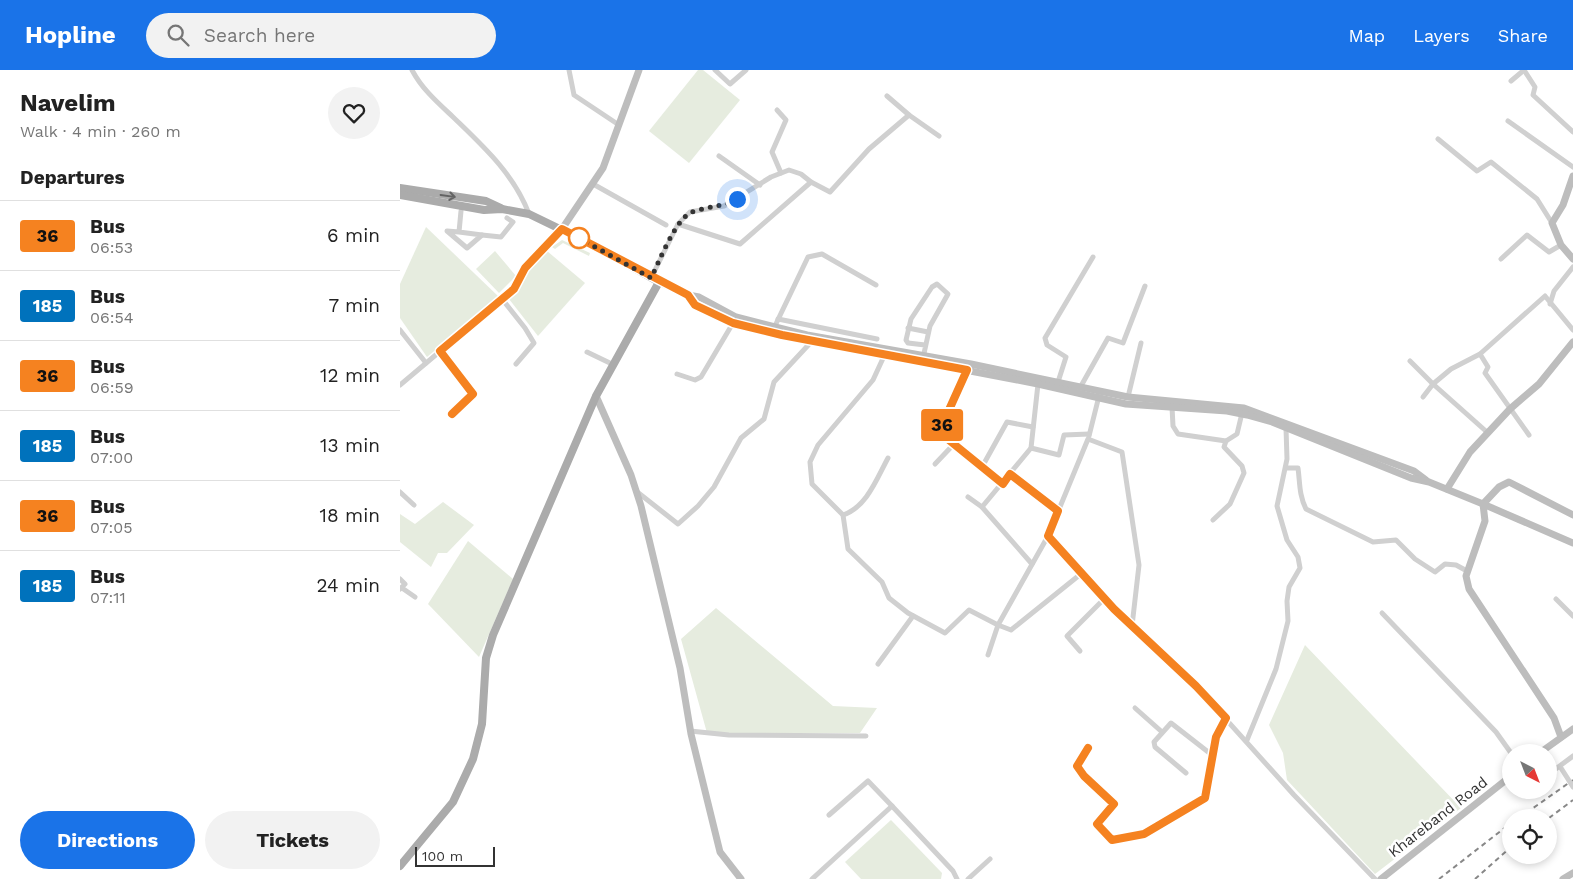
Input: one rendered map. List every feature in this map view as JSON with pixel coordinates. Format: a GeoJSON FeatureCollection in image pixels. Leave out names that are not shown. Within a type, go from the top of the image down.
{"type":"FeatureCollection","features":[{"type":"Feature","properties":{"kind":"main road"},"geometry":{"type":"LineString","coordinates":[[562,229],[603,168],[640,70]]}},
{"type":"Feature","properties":{"kind":"main road"},"geometry":{"type":"LineString","coordinates":[[1573,176],[1563,205],[1552,223],[1560,245],[1573,259]]}},
{"type":"Feature","properties":{"kind":"main road"},"geometry":{"type":"LineString","coordinates":[[400,188],[486,202],[502,209],[529,214],[562,229],[659,282],[688,295],[699,297],[736,317],[774,328],[885,354],[923,358],[1081,386],[1099,395],[1126,404],[1242,414],[1414,471],[1429,482],[1573,543]]}},
{"type":"Feature","properties":{"kind":"main road"},"geometry":{"type":"LineString","coordinates":[[400,195],[484,210],[502,209]]}},
{"type":"Feature","properties":{"kind":"main road"},"geometry":{"type":"LineString","coordinates":[[400,866],[453,802],[474,759],[482,724],[486,658],[493,635],[596,396],[659,282]]}},
{"type":"Feature","properties":{"kind":"main road"},"geometry":{"type":"LineString","coordinates":[[688,295],[695,305],[733,323],[904,352],[967,370],[1099,395],[1244,408],[1328,442]]}},
{"type":"Feature","properties":{"kind":"main road"},"geometry":{"type":"LineString","coordinates":[[1447,489],[1470,452],[1510,409],[1539,384],[1573,342]]}},
{"type":"Feature","properties":{"kind":"main road"},"geometry":{"type":"LineString","coordinates":[[596,396],[636,490],[680,668],[690,731],[720,852],[741,879]]}},
{"type":"Feature","properties":{"kind":"main road"},"geometry":{"type":"LineString","coordinates":[[1561,737],[1554,718],[1536,688],[1469,589],[1466,576],[1485,522],[1483,504],[1499,487],[1509,482],[1573,515]]}},
{"type":"Feature","properties":{"kind":"main road"},"geometry":{"type":"LineString","coordinates":[[1552,744],[1573,729]]}},
{"type":"Feature","properties":{"kind":"main road","name":"Khareband Road"},"geometry":{"type":"LineString","coordinates":[[1381,879],[1502,783]]}},
{"type":"Feature","properties":{"kind":"main road"},"geometry":{"type":"LineString","coordinates":[[1563,879],[1573,873]]}},
{"type":"Feature","properties":{"kind":"street"},"geometry":{"type":"LineString","coordinates":[[412,70],[422,88],[491,154],[522,194],[529,214]]}},
{"type":"Feature","properties":{"kind":"street"},"geometry":{"type":"LineString","coordinates":[[569,70],[574,95],[619,125]]}},
{"type":"Feature","properties":{"kind":"street"},"geometry":{"type":"LineString","coordinates":[[715,70],[730,84],[746,70]]}},
{"type":"Feature","properties":{"kind":"street"},"geometry":{"type":"LineString","coordinates":[[1511,81],[1524,70],[1535,87],[1533,95],[1573,132]]}},
{"type":"Feature","properties":{"kind":"street"},"geometry":{"type":"LineString","coordinates":[[887,96],[909,115],[939,136]]}},
{"type":"Feature","properties":{"kind":"street"},"geometry":{"type":"LineString","coordinates":[[777,110],[786,120],[772,152],[781,173]]}},
{"type":"Feature","properties":{"kind":"street"},"geometry":{"type":"LineString","coordinates":[[651,278],[678,224],[690,212],[724,206],[781,173],[790,170],[801,174],[830,192],[869,149],[909,115]]}},
{"type":"Feature","properties":{"kind":"street"},"geometry":{"type":"LineString","coordinates":[[1508,121],[1573,167]]}},
{"type":"Feature","properties":{"kind":"street"},"geometry":{"type":"LineString","coordinates":[[1438,139],[1477,171],[1491,162],[1537,199],[1552,223]]}},
{"type":"Feature","properties":{"kind":"street"},"geometry":{"type":"LineString","coordinates":[[719,156],[760,185]]}},
{"type":"Feature","properties":{"kind":"street"},"geometry":{"type":"LineString","coordinates":[[678,224],[740,244],[812,182]]}},
{"type":"Feature","properties":{"kind":"street"},"geometry":{"type":"LineString","coordinates":[[592,184],[666,225]]}},
{"type":"Feature","properties":{"kind":"street"},"geometry":{"type":"LineString","coordinates":[[459,232],[461,211]]}},
{"type":"Feature","properties":{"kind":"street"},"geometry":{"type":"LineString","coordinates":[[482,235],[467,248],[447,231],[501,237],[513,222],[508,218]]}},
{"type":"Feature","properties":{"kind":"street"},"geometry":{"type":"LineString","coordinates":[[400,385],[514,289],[525,268],[562,229]]}},
{"type":"Feature","properties":{"kind":"street"},"geometry":{"type":"LineString","coordinates":[[1501,259],[1528,235],[1549,252],[1560,245]]}},
{"type":"Feature","properties":{"kind":"street"},"geometry":{"type":"LineString","coordinates":[[774,328],[808,257],[822,254],[876,284]]}},
{"type":"Feature","properties":{"kind":"street"},"geometry":{"type":"LineString","coordinates":[[1058,382],[1066,357],[1047,345],[1045,338],[1093,257]]}},
{"type":"Feature","properties":{"kind":"street"},"geometry":{"type":"LineString","coordinates":[[1550,304],[1554,291],[1573,267]]}},
{"type":"Feature","properties":{"kind":"street"},"geometry":{"type":"LineString","coordinates":[[904,352],[908,328],[912,319],[932,287],[937,284],[948,294],[928,332],[923,358]]}},
{"type":"Feature","properties":{"kind":"street"},"geometry":{"type":"LineString","coordinates":[[1081,386],[1108,338],[1123,343],[1145,286]]}},
{"type":"Feature","properties":{"kind":"street"},"geometry":{"type":"LineString","coordinates":[[1423,397],[1433,384],[1451,369],[1480,354],[1545,296],[1573,330]]}},
{"type":"Feature","properties":{"kind":"street"},"geometry":{"type":"LineString","coordinates":[[502,299],[525,328],[534,344],[516,364]]}},
{"type":"Feature","properties":{"kind":"street"},"geometry":{"type":"LineString","coordinates":[[778,319],[877,339]]}},
{"type":"Feature","properties":{"kind":"street"},"geometry":{"type":"LineString","coordinates":[[677,374],[695,380],[701,376],[733,323]]}},
{"type":"Feature","properties":{"kind":"street"},"geometry":{"type":"LineString","coordinates":[[908,328],[928,332]]}},
{"type":"Feature","properties":{"kind":"street"},"geometry":{"type":"LineString","coordinates":[[400,330],[426,363]]}},
{"type":"Feature","properties":{"kind":"street"},"geometry":{"type":"LineString","coordinates":[[636,490],[678,524],[698,506],[714,487],[741,438],[764,419],[774,382],[813,338]]}},
{"type":"Feature","properties":{"kind":"street"},"geometry":{"type":"LineString","coordinates":[[906,341],[926,345]]}},
{"type":"Feature","properties":{"kind":"street"},"geometry":{"type":"LineString","coordinates":[[1128,397],[1141,343]]}},
{"type":"Feature","properties":{"kind":"street"},"geometry":{"type":"LineString","coordinates":[[440,351],[473,394],[452,414]]}},
{"type":"Feature","properties":{"kind":"street"},"geometry":{"type":"LineString","coordinates":[[588,352],[614,366]]}},
{"type":"Feature","properties":{"kind":"street"},"geometry":{"type":"LineString","coordinates":[[885,354],[873,380],[818,445],[810,462],[812,484],[843,515],[848,549],[882,582],[889,598],[913,616],[945,633],[968,610],[1011,630],[1082,573]]}},
{"type":"Feature","properties":{"kind":"street"},"geometry":{"type":"LineString","coordinates":[[1480,354],[1488,367],[1485,373],[1529,435]]}},
{"type":"Feature","properties":{"kind":"street"},"geometry":{"type":"LineString","coordinates":[[1410,361],[1433,384],[1488,432]]}},
{"type":"Feature","properties":{"kind":"street"},"geometry":{"type":"LineString","coordinates":[[967,370],[939,432],[1003,484]]}},
{"type":"Feature","properties":{"kind":"street"},"geometry":{"type":"LineString","coordinates":[[982,507],[1031,448],[1038,384]]}},
{"type":"Feature","properties":{"kind":"street"},"geometry":{"type":"LineString","coordinates":[[988,655],[998,625],[1048,536],[1089,437],[1099,395]]}},
{"type":"Feature","properties":{"kind":"street"},"geometry":{"type":"LineString","coordinates":[[1172,407],[1173,426],[1178,434],[1226,441],[1237,434],[1242,414]]}},
{"type":"Feature","properties":{"kind":"street"},"geometry":{"type":"LineString","coordinates":[[982,467],[1007,422],[1033,427]]}},
{"type":"Feature","properties":{"kind":"street"},"geometry":{"type":"LineString","coordinates":[[1247,740],[1276,669],[1288,620],[1287,602],[1289,587],[1300,568],[1298,557],[1284,534],[1276,506],[1286,468],[1288,448],[1286,428]]}},
{"type":"Feature","properties":{"kind":"street"},"geometry":{"type":"LineString","coordinates":[[1031,448],[1059,455],[1064,435],[1089,437],[1122,452],[1139,565],[1132,626]]}},
{"type":"Feature","properties":{"kind":"street"},"geometry":{"type":"LineString","coordinates":[[1213,520],[1230,504],[1244,473],[1242,466],[1224,446],[1226,441]]}},
{"type":"Feature","properties":{"kind":"street"},"geometry":{"type":"LineString","coordinates":[[935,464],[954,444]]}},
{"type":"Feature","properties":{"kind":"street"},"geometry":{"type":"LineString","coordinates":[[843,515],[849,513],[867,496],[888,458]]}},
{"type":"Feature","properties":{"kind":"street"},"geometry":{"type":"LineString","coordinates":[[1286,468],[1298,468],[1301,498],[1306,509],[1374,542],[1396,540],[1415,559],[1436,572],[1445,564],[1456,565],[1467,571]]}},
{"type":"Feature","properties":{"kind":"street"},"geometry":{"type":"LineString","coordinates":[[1010,474],[1058,511]]}},
{"type":"Feature","properties":{"kind":"street"},"geometry":{"type":"LineString","coordinates":[[400,492],[414,505]]}},
{"type":"Feature","properties":{"kind":"street"},"geometry":{"type":"LineString","coordinates":[[968,497],[982,507],[1032,564]]}},
{"type":"Feature","properties":{"kind":"street"},"geometry":{"type":"LineString","coordinates":[[1048,536],[1132,626],[1196,686],[1247,740],[1294,795],[1375,879]]}},
{"type":"Feature","properties":{"kind":"street"},"geometry":{"type":"LineString","coordinates":[[400,579],[405,584],[401,588],[415,597]]}},
{"type":"Feature","properties":{"kind":"street"},"geometry":{"type":"LineString","coordinates":[[1080,651],[1067,636],[1105,598]]}},
{"type":"Feature","properties":{"kind":"street"},"geometry":{"type":"LineString","coordinates":[[1556,599],[1573,616]]}},
{"type":"Feature","properties":{"kind":"street"},"geometry":{"type":"LineString","coordinates":[[1382,613],[1496,732],[1505,744]]}},
{"type":"Feature","properties":{"kind":"street"},"geometry":{"type":"LineString","coordinates":[[878,664],[913,616]]}},
{"type":"Feature","properties":{"kind":"street"},"geometry":{"type":"LineString","coordinates":[[1135,708],[1162,732]]}},
{"type":"Feature","properties":{"kind":"street"},"geometry":{"type":"LineString","coordinates":[[1088,748],[1077,766],[1084,776],[1114,804],[1097,824],[1112,840],[1144,834],[1205,798],[1216,737],[1226,718]]}},
{"type":"Feature","properties":{"kind":"street"},"geometry":{"type":"LineString","coordinates":[[1186,773],[1155,747],[1154,742],[1171,723],[1212,755]]}},
{"type":"Feature","properties":{"kind":"street"},"geometry":{"type":"LineString","coordinates":[[690,731],[729,734],[866,736]]}},
{"type":"Feature","properties":{"kind":"street"},"geometry":{"type":"LineString","coordinates":[[1573,758],[1561,768],[1573,787]]}},
{"type":"Feature","properties":{"kind":"street"},"geometry":{"type":"LineString","coordinates":[[1558,768],[1573,758]]}},
{"type":"Feature","properties":{"kind":"street"},"geometry":{"type":"LineString","coordinates":[[829,815],[868,781],[946,864],[957,879]]}},
{"type":"Feature","properties":{"kind":"street"},"geometry":{"type":"LineString","coordinates":[[812,879],[892,806]]}},
{"type":"Feature","properties":{"kind":"street"},"geometry":{"type":"LineString","coordinates":[[968,879],[990,859]]}},
{"type":"Feature","properties":{"kind":"shaded area"},"geometry":{"type":"Polygon","coordinates":[[[698,70],[703,70],[740,100],[689,163],[649,131],[698,70]]]}},
{"type":"Feature","properties":{"kind":"shaded area"},"geometry":{"type":"Polygon","coordinates":[[[426,227],[499,297],[427,357],[400,318],[400,284],[426,227]]]}},
{"type":"Feature","properties":{"kind":"shaded area"},"geometry":{"type":"Polygon","coordinates":[[[562,240],[590,253],[589,256],[563,243],[555,249],[552,247],[562,240]]]}},
{"type":"Feature","properties":{"kind":"shaded area"},"geometry":{"type":"Polygon","coordinates":[[[495,251],[516,276],[499,293],[476,269],[495,251]]]}},
{"type":"Feature","properties":{"kind":"shaded area"},"geometry":{"type":"Polygon","coordinates":[[[547,251],[585,283],[538,336],[509,299],[522,279],[547,251]]]}},
{"type":"Feature","properties":{"kind":"shaded area"},"geometry":{"type":"Polygon","coordinates":[[[443,502],[474,525],[447,553],[438,553],[431,567],[400,542],[400,514],[415,524],[443,502]]]}},
{"type":"Feature","properties":{"kind":"shaded area"},"geometry":{"type":"Polygon","coordinates":[[[468,541],[513,579],[479,657],[428,604],[468,541]]]}},
{"type":"Feature","properties":{"kind":"shaded area"},"geometry":{"type":"Polygon","coordinates":[[[716,608],[833,706],[877,708],[860,733],[707,733],[681,639],[716,608]]]}},
{"type":"Feature","properties":{"kind":"shaded area"},"geometry":{"type":"Polygon","coordinates":[[[1305,645],[1461,808],[1375,874],[1287,780],[1283,753],[1269,725],[1305,645]]]}},
{"type":"Feature","properties":{"kind":"shaded area"},"geometry":{"type":"Polygon","coordinates":[[[891,820],[942,873],[941,879],[861,879],[845,862],[891,820]]]}},
{"type":"Feature","properties":{"kind":"railway"},"geometry":{"type":"LineString","coordinates":[[1532,809],[1573,780]]}},
{"type":"Feature","properties":{"kind":"railway"},"geometry":{"type":"LineString","coordinates":[[1557,812],[1573,800]]}},
{"type":"Feature","properties":{"kind":"railway"},"geometry":{"type":"LineString","coordinates":[[1439,879],[1502,830]]}},
{"type":"Feature","properties":{"kind":"railway"},"geometry":{"type":"LineString","coordinates":[[1475,879],[1502,855]]}},
{"type":"Feature","properties":{"kind":"bus line","name":"36"},"geometry":{"type":"LineString","coordinates":[[452,414],[473,394],[472,390],[440,351],[514,289],[525,268],[562,229],[659,282],[688,295],[695,305],[733,323],[782,335],[967,370],[939,432],[1003,484],[1010,474],[1058,511],[1048,536],[1114,609],[1196,686],[1226,718],[1216,737],[1205,798],[1144,834],[1112,840],[1097,824],[1114,804],[1084,776],[1077,766],[1078,761],[1088,748]]}},
{"type":"Feature","properties":{"kind":"route"},"geometry":{"type":"LineString","coordinates":[[579,238],[651,278],[678,224],[690,212],[724,206],[737,199]]}}]}
